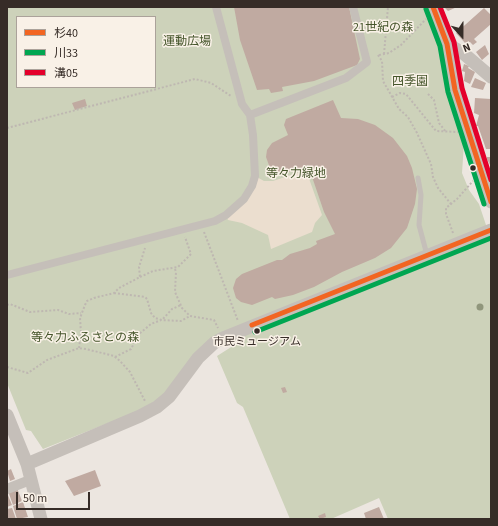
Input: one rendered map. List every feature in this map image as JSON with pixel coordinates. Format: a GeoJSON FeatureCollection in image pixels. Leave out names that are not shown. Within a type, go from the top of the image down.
{"type":"FeatureCollection","features":[{"type":"Feature","properties":{"kind":"street"},"geometry":{"type":"LineString","coordinates":[[7,275],[201,225],[226,215],[244,199],[252,186],[255,166],[250,115],[242,104],[216,7]]}},
{"type":"Feature","properties":{"kind":"street"},"geometry":{"type":"LineString","coordinates":[[250,115],[346,78],[367,62],[353,7]]}},
{"type":"Feature","properties":{"kind":"street"},"geometry":{"type":"LineString","coordinates":[[434,9],[447,44],[455,90],[491,202]]}},
{"type":"Feature","properties":{"kind":"street"},"geometry":{"type":"LineString","coordinates":[[447,44],[463,53],[491,77]]}},
{"type":"Feature","properties":{"kind":"street"},"geometry":{"type":"LineString","coordinates":[[27,464],[134,419],[157,407],[169,397],[198,358],[214,344],[242,330],[491,230]]}},
{"type":"Feature","properties":{"kind":"street"},"geometry":{"type":"LineString","coordinates":[[7,415],[11,438],[27,464],[39,518]]}},
{"type":"Feature","properties":{"kind":"street"},"geometry":{"type":"LineString","coordinates":[[7,489],[30,480]]}},
{"type":"Feature","properties":{"kind":"lane"},"geometry":{"type":"LineString","coordinates":[[418,178],[421,195],[419,225],[427,256]]}},
{"type":"Feature","properties":{"kind":"path"},"geometry":{"type":"LineString","coordinates":[[384,54],[388,7]]}},
{"type":"Feature","properties":{"kind":"path"},"geometry":{"type":"LineString","coordinates":[[367,62],[378,55],[389,53],[400,45],[434,9]]}},
{"type":"Feature","properties":{"kind":"path"},"geometry":{"type":"LineString","coordinates":[[378,55],[382,61],[383,81],[392,97],[417,133],[431,164],[433,177],[438,188],[451,204]]}},
{"type":"Feature","properties":{"kind":"path"},"geometry":{"type":"LineString","coordinates":[[7,128],[195,79],[211,83],[242,104]]}},
{"type":"Feature","properties":{"kind":"path"},"geometry":{"type":"LineString","coordinates":[[392,97],[400,93],[406,94],[436,131],[468,131]]}},
{"type":"Feature","properties":{"kind":"path"},"geometry":{"type":"LineString","coordinates":[[428,94],[434,100],[439,123],[443,130],[447,132]]}},
{"type":"Feature","properties":{"kind":"path"},"geometry":{"type":"LineString","coordinates":[[458,243],[445,211],[481,172]]}},
{"type":"Feature","properties":{"kind":"path"},"geometry":{"type":"LineString","coordinates":[[201,225],[242,330]]}},
{"type":"Feature","properties":{"kind":"path"},"geometry":{"type":"LineString","coordinates":[[114,293],[140,277],[154,271],[174,269],[191,254],[182,230]]}},
{"type":"Feature","properties":{"kind":"path"},"geometry":{"type":"LineString","coordinates":[[140,277],[139,267],[145,246],[143,240]]}},
{"type":"Feature","properties":{"kind":"path"},"geometry":{"type":"LineString","coordinates":[[174,269],[176,272],[175,292],[181,305],[190,316]]}},
{"type":"Feature","properties":{"kind":"path"},"geometry":{"type":"LineString","coordinates":[[79,348],[81,313],[87,301],[114,293],[145,296],[151,313],[155,318],[180,321],[190,316],[214,320],[218,328]]}},
{"type":"Feature","properties":{"kind":"path"},"geometry":{"type":"LineString","coordinates":[[7,305],[10,304],[30,312],[50,312],[54,310],[69,314],[81,313]]}},
{"type":"Feature","properties":{"kind":"path"},"geometry":{"type":"LineString","coordinates":[[115,357],[131,349],[139,334],[146,326],[162,320],[172,309],[181,305]]}},
{"type":"Feature","properties":{"kind":"path"},"geometry":{"type":"LineString","coordinates":[[7,367],[28,374],[47,360],[79,348],[115,357],[130,372],[146,402]]}},
{"type":"Feature","properties":{"kind":"green space","name":"等々力緑地"},"geometry":{"type":"Polygon","coordinates":[[[7,7],[427,7],[439,40],[444,75],[464,143],[462,173],[469,190],[479,204],[491,240],[491,519],[388,519],[379,498],[331,519],[290,519],[243,407],[237,403],[217,356],[236,344],[232,331],[159,399],[136,412],[43,449],[31,431],[26,430],[7,383],[7,7]]]}},
{"type":"Feature","properties":{"kind":"shaded area"},"geometry":{"type":"Polygon","coordinates":[[[306,170],[322,215],[315,223],[312,232],[271,249],[268,235],[242,223],[228,220],[226,215],[244,199],[255,176],[264,181],[273,181],[306,170]]]}},
{"type":"Feature","properties":{"kind":"building"},"geometry":{"type":"Polygon","coordinates":[[[234,7],[349,7],[360,59],[357,65],[314,81],[282,87],[283,91],[271,93],[269,89],[257,90],[240,40],[234,7]]]}},
{"type":"Feature","properties":{"kind":"building"},"geometry":{"type":"Polygon","coordinates":[[[444,7],[457,7],[448,11],[444,7]]]}},
{"type":"Feature","properties":{"kind":"building"},"geometry":{"type":"Polygon","coordinates":[[[484,8],[491,15],[491,24],[474,39],[477,42],[473,45],[470,42],[465,43],[456,33],[484,8]]]}},
{"type":"Feature","properties":{"kind":"building"},"geometry":{"type":"Polygon","coordinates":[[[485,45],[489,54],[482,60],[476,52],[485,45]]]}},
{"type":"Feature","properties":{"kind":"building"},"geometry":{"type":"Polygon","coordinates":[[[464,64],[469,66],[468,68],[475,72],[470,84],[464,81],[465,72],[462,71],[464,64]]]}},
{"type":"Feature","properties":{"kind":"building"},"geometry":{"type":"Polygon","coordinates":[[[475,78],[486,83],[483,90],[471,87],[475,78]]]}},
{"type":"Feature","properties":{"kind":"building"},"geometry":{"type":"Polygon","coordinates":[[[475,98],[491,99],[491,149],[486,149],[478,126],[476,126],[479,115],[474,113],[475,98]]]}},
{"type":"Feature","properties":{"kind":"building"},"geometry":{"type":"Polygon","coordinates":[[[85,99],[87,106],[75,110],[72,103],[85,99]]]}},
{"type":"Feature","properties":{"kind":"building"},"geometry":{"type":"Polygon","coordinates":[[[333,100],[341,118],[358,119],[375,125],[393,138],[407,156],[412,168],[417,189],[415,204],[407,228],[391,248],[375,258],[342,272],[314,287],[293,295],[275,299],[272,297],[252,305],[241,302],[236,298],[233,288],[236,279],[242,274],[277,260],[282,260],[290,254],[310,248],[317,244],[316,241],[335,234],[324,212],[308,165],[284,174],[275,173],[270,168],[266,157],[267,150],[272,143],[288,135],[284,125],[286,119],[333,100]]]}},
{"type":"Feature","properties":{"kind":"building"},"geometry":{"type":"Polygon","coordinates":[[[487,157],[491,157],[491,167],[487,159],[487,157]]]}},
{"type":"Feature","properties":{"kind":"building"},"geometry":{"type":"Polygon","coordinates":[[[285,387],[287,392],[283,393],[281,388],[285,387]]]}},
{"type":"Feature","properties":{"kind":"building"},"geometry":{"type":"Polygon","coordinates":[[[11,469],[15,479],[10,481],[7,471],[11,469]]]}},
{"type":"Feature","properties":{"kind":"building"},"geometry":{"type":"Polygon","coordinates":[[[95,470],[101,486],[74,496],[65,481],[95,470]]]}},
{"type":"Feature","properties":{"kind":"building"},"geometry":{"type":"Polygon","coordinates":[[[17,488],[22,501],[13,505],[8,491],[17,488]]]}},
{"type":"Feature","properties":{"kind":"building"},"geometry":{"type":"Polygon","coordinates":[[[7,493],[12,505],[7,507],[7,493]]]}},
{"type":"Feature","properties":{"kind":"building"},"geometry":{"type":"Polygon","coordinates":[[[23,502],[28,517],[17,519],[13,506],[23,502]]]}},
{"type":"Feature","properties":{"kind":"building"},"geometry":{"type":"Polygon","coordinates":[[[379,507],[384,519],[366,519],[364,513],[379,507]]]}},
{"type":"Feature","properties":{"kind":"building"},"geometry":{"type":"Polygon","coordinates":[[[12,508],[16,519],[7,519],[7,509],[12,508]]]}},
{"type":"Feature","properties":{"kind":"building"},"geometry":{"type":"Polygon","coordinates":[[[325,513],[326,517],[320,519],[318,516],[325,513]]]}},
{"type":"Feature","properties":{"kind":"transit line","name":"杉40"},"geometry":{"type":"LineString","coordinates":[[433,7],[447,44],[455,90],[491,202]]}},
{"type":"Feature","properties":{"kind":"transit line","name":"溝05"},"geometry":{"type":"LineString","coordinates":[[440,7],[454,42],[462,88],[491,180]]}},
{"type":"Feature","properties":{"kind":"transit line","name":"川33"},"geometry":{"type":"LineString","coordinates":[[426,9],[440,46],[448,92],[484,204]]}},
{"type":"Feature","properties":{"kind":"transit line","name":"杉40"},"geometry":{"type":"LineString","coordinates":[[252,325],[491,230]]}},
{"type":"Feature","properties":{"kind":"transit line","name":"川33"},"geometry":{"type":"LineString","coordinates":[[255,332],[491,238]]}},
{"type":"Feature","properties":{"kind":"place","name":"市民ミュージアム"},"geometry":{"type":"Point","coordinates":[257,331]}},
{"type":"Feature","properties":{"kind":"park label","name":"21世紀の森"},"geometry":{"type":"Point","coordinates":[383,28]}},
{"type":"Feature","properties":{"kind":"park label","name":"運動広場"},"geometry":{"type":"Point","coordinates":[187,42]}},
{"type":"Feature","properties":{"kind":"park label","name":"四季園"},"geometry":{"type":"Point","coordinates":[410,82]}},
{"type":"Feature","properties":{"kind":"park label","name":"等々力ふるさとの森"},"geometry":{"type":"Point","coordinates":[85,338]}}]}
